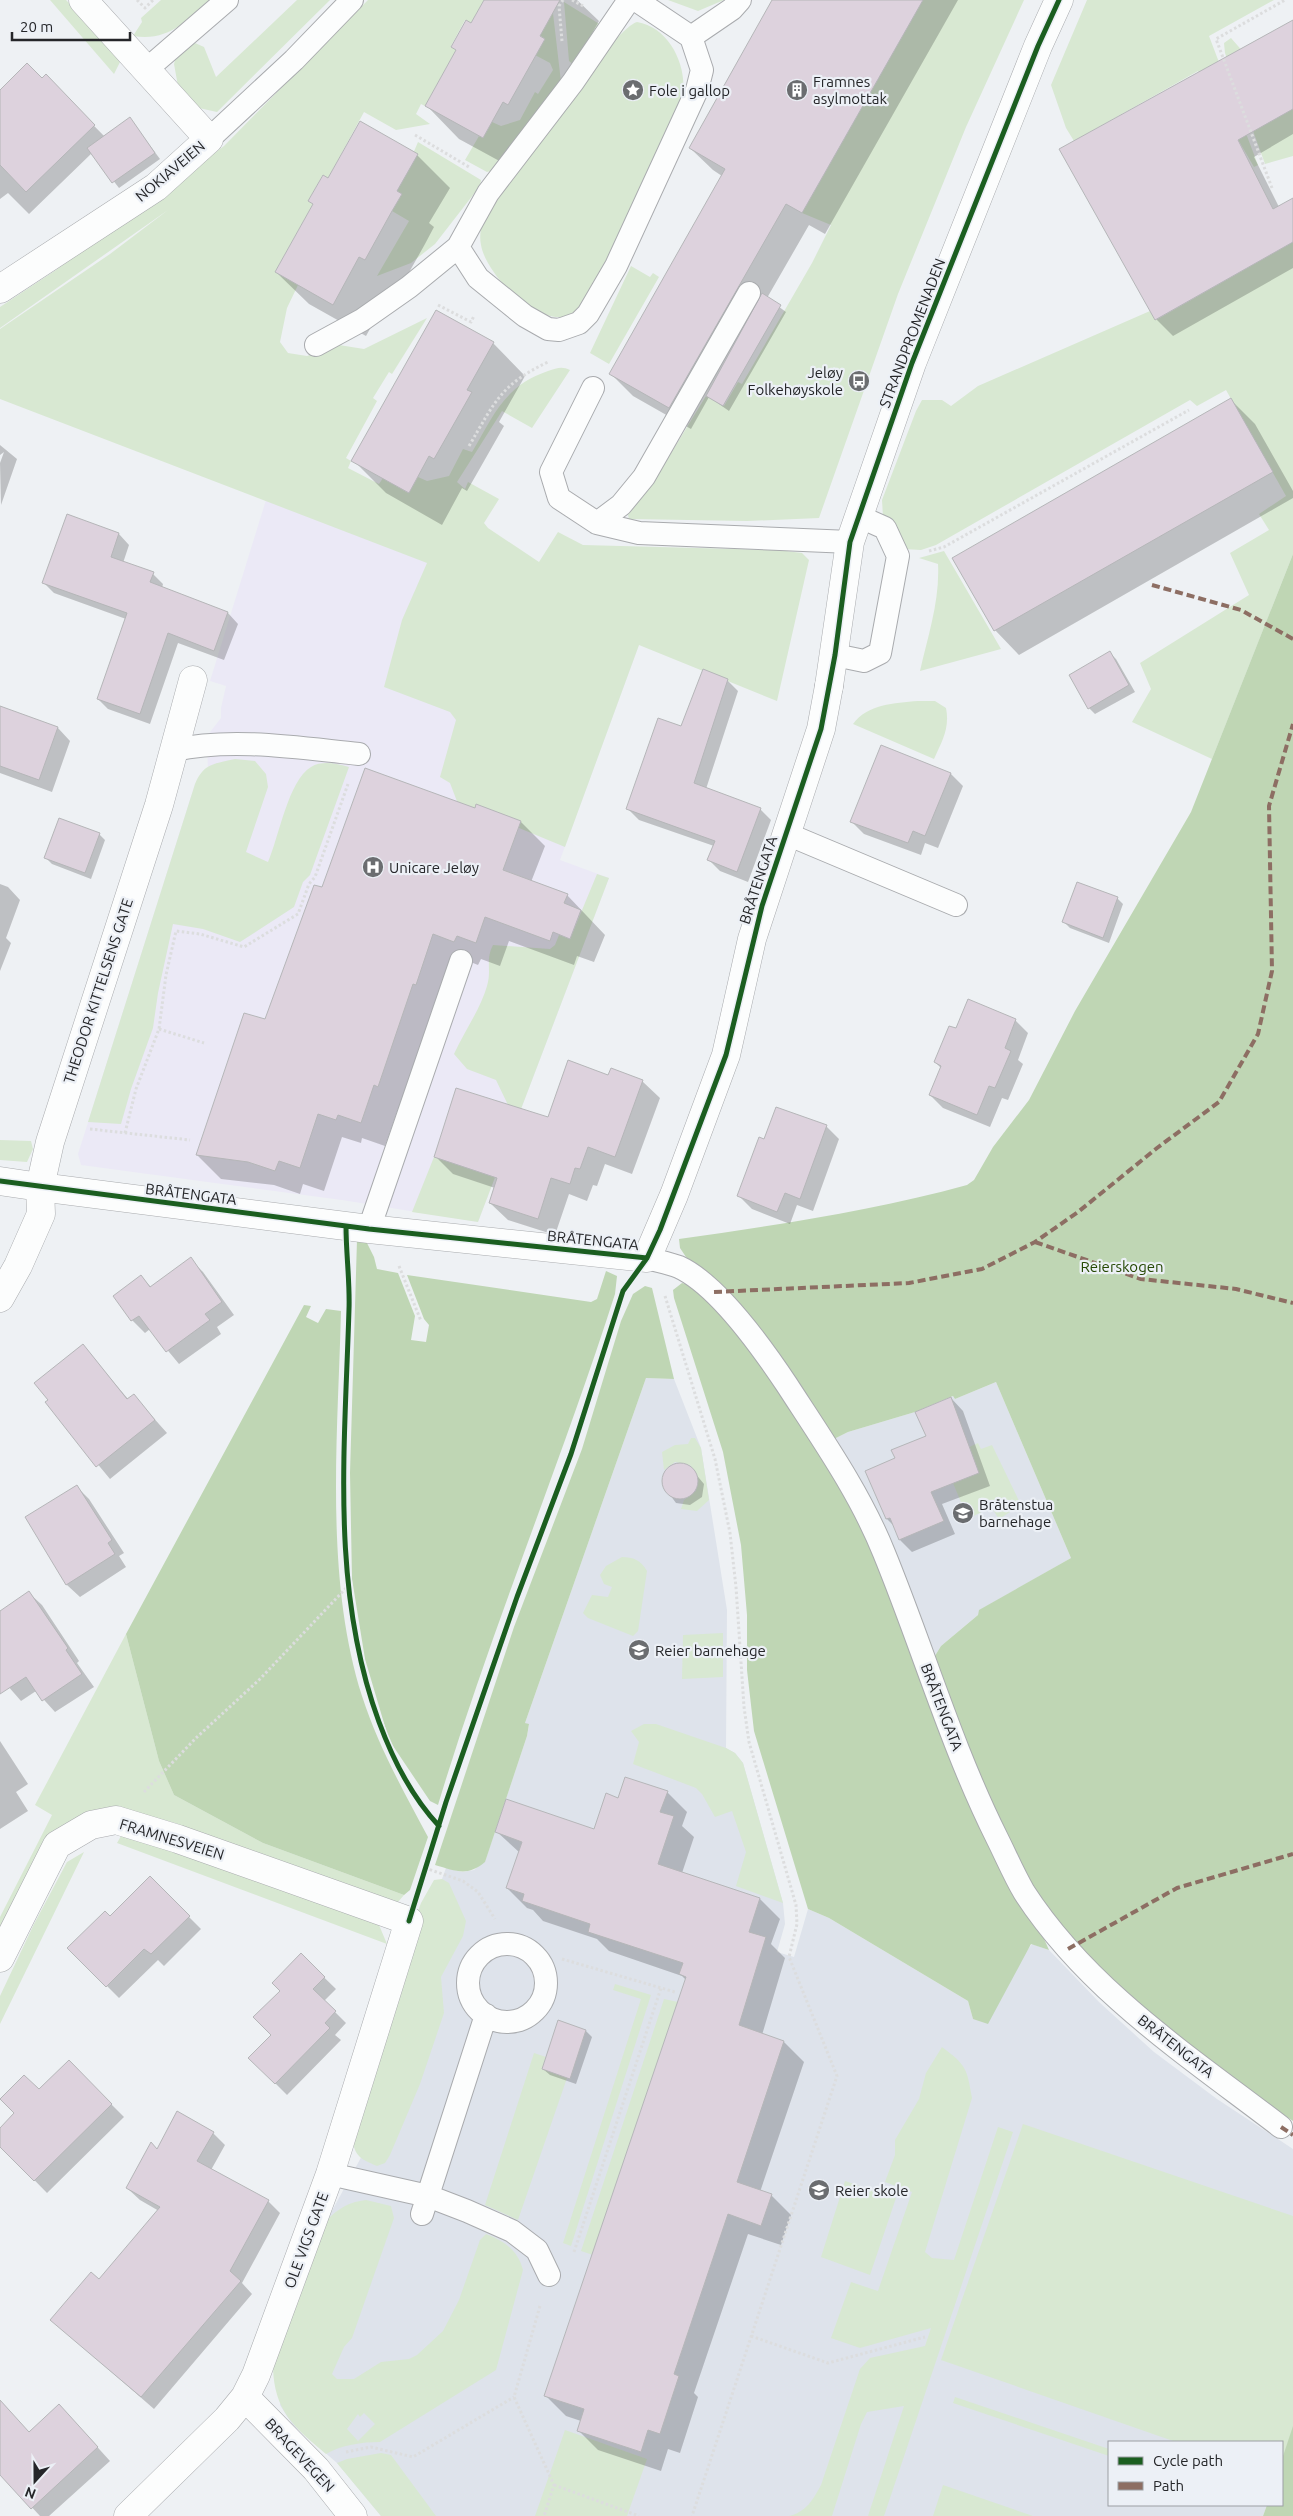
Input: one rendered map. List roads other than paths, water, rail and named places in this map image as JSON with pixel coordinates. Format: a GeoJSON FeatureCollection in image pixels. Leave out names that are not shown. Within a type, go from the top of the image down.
{"type":"FeatureCollection","features":[{"type":"Feature","properties":{"kind":"street","name":"NOKIAVEIEN"},"geometry":{"type":"LineString","coordinates":[[0,289],[156,187],[209,139],[83,0]]}},
{"type":"Feature","properties":{"kind":"street","name":"STRANDPROMENADEN"},"geometry":{"type":"LineString","coordinates":[[830,686],[850,542],[858,516],[912,363],[1038,46],[1059,0]]}},
{"type":"Feature","properties":{"kind":"street","name":"THEODOR KITTELSENS GATE"},"geometry":{"type":"LineString","coordinates":[[0,1298],[18,1266],[41,1214],[40,1187],[55,1125],[158,805],[193,680]]}},
{"type":"Feature","properties":{"kind":"street","name":"BRÅTENGATA"},"geometry":{"type":"LineString","coordinates":[[0,1181],[369,1229],[647,1258],[674,1194],[726,1055],[752,939],[821,729],[830,686]]}},
{"type":"Feature","properties":{"kind":"street","name":"FRAMNESVEIEN"},"geometry":{"type":"LineString","coordinates":[[0,1958],[57,1844],[91,1825],[116,1820],[178,1839],[409,1921]]}},
{"type":"Feature","properties":{"kind":"street","name":"OLE VIGS GATE"},"geometry":{"type":"LineString","coordinates":[[128,2516],[227,2418],[245,2397],[256,2374],[330,2174],[409,1921]]}},
{"type":"Feature","properties":{"kind":"street","name":"BRAGEVEGEN"},"geometry":{"type":"LineString","coordinates":[[245,2397],[316,2469],[353,2516]]}},
{"type":"Feature","properties":{"kind":"lane"},"geometry":{"type":"LineString","coordinates":[[147,69],[227,0]]}},
{"type":"Feature","properties":{"kind":"lane"},"geometry":{"type":"LineString","coordinates":[[209,139],[294,60],[352,0]]}},
{"type":"Feature","properties":{"kind":"lane"},"geometry":{"type":"LineString","coordinates":[[316,345],[362,320],[409,287],[458,247],[488,193],[548,116],[629,0]]}},
{"type":"Feature","properties":{"kind":"lane"},"geometry":{"type":"LineString","coordinates":[[458,247],[478,278],[525,316],[548,329],[559,330],[579,322],[588,314],[616,266],[697,90],[702,70],[691,37],[636,0]]}},
{"type":"Feature","properties":{"kind":"lane"},"geometry":{"type":"LineString","coordinates":[[691,37],[732,9],[740,0]]}},
{"type":"Feature","properties":{"kind":"lane"},"geometry":{"type":"LineString","coordinates":[[597,523],[621,505],[644,477],[749,293]]}},
{"type":"Feature","properties":{"kind":"lane"},"geometry":{"type":"LineString","coordinates":[[593,388],[551,472],[559,498],[597,523],[639,533],[850,542]]}},
{"type":"Feature","properties":{"kind":"lane"},"geometry":{"type":"LineString","coordinates":[[835,655],[864,661],[880,653],[898,556],[885,528],[858,516]]}},
{"type":"Feature","properties":{"kind":"lane"},"geometry":{"type":"LineString","coordinates":[[174,750],[200,744],[235,744],[359,754]]}},
{"type":"Feature","properties":{"kind":"lane","name":"BRÅTENGATA"},"geometry":{"type":"LineString","coordinates":[[787,834],[956,905]]}},
{"type":"Feature","properties":{"kind":"lane"},"geometry":{"type":"LineString","coordinates":[[369,1229],[461,961]]}},
{"type":"Feature","properties":{"kind":"lane","name":"BRÅTENGATA"},"geometry":{"type":"LineString","coordinates":[[647,1258],[680,1268],[714,1292],[776,1369],[853,1489],[883,1550],[910,1617],[937,1698],[983,1810],[1023,1890],[1044,1920],[1064,1947],[1140,2020],[1281,2128]]}},
{"type":"Feature","properties":{"kind":"lane"},"geometry":{"type":"LineString","coordinates":[[425,2205],[486,2015]]}},
{"type":"Feature","properties":{"kind":"lane"},"geometry":{"type":"LineString","coordinates":[[330,2174],[425,2205],[468,2211],[512,2231],[537,2250],[549,2275]]}},
{"type":"Feature","properties":{"kind":"place","name":"Fole i gallop"},"geometry":{"type":"Point","coordinates":[633,90]}},
{"type":"Feature","properties":{"kind":"place","name":"Framnes asylmottak"},"geometry":{"type":"Point","coordinates":[797,90]}},
{"type":"Feature","properties":{"kind":"place","name":"Jeløy Folkehøyskole"},"geometry":{"type":"Point","coordinates":[859,381]}},
{"type":"Feature","properties":{"kind":"place","name":"Unicare Jeløy"},"geometry":{"type":"Point","coordinates":[373,867]}},
{"type":"Feature","properties":{"kind":"place","name":"Bråtenstua barnehage"},"geometry":{"type":"Point","coordinates":[963,1513]}},
{"type":"Feature","properties":{"kind":"place","name":"Reier barnehage"},"geometry":{"type":"Point","coordinates":[639,1650]}},
{"type":"Feature","properties":{"kind":"place","name":"Reier skole"},"geometry":{"type":"Point","coordinates":[819,2190]}},
{"type":"Feature","properties":{"kind":"park label","name":"Reierskogen"},"geometry":{"type":"Point","coordinates":[1122,1266]}}]}
